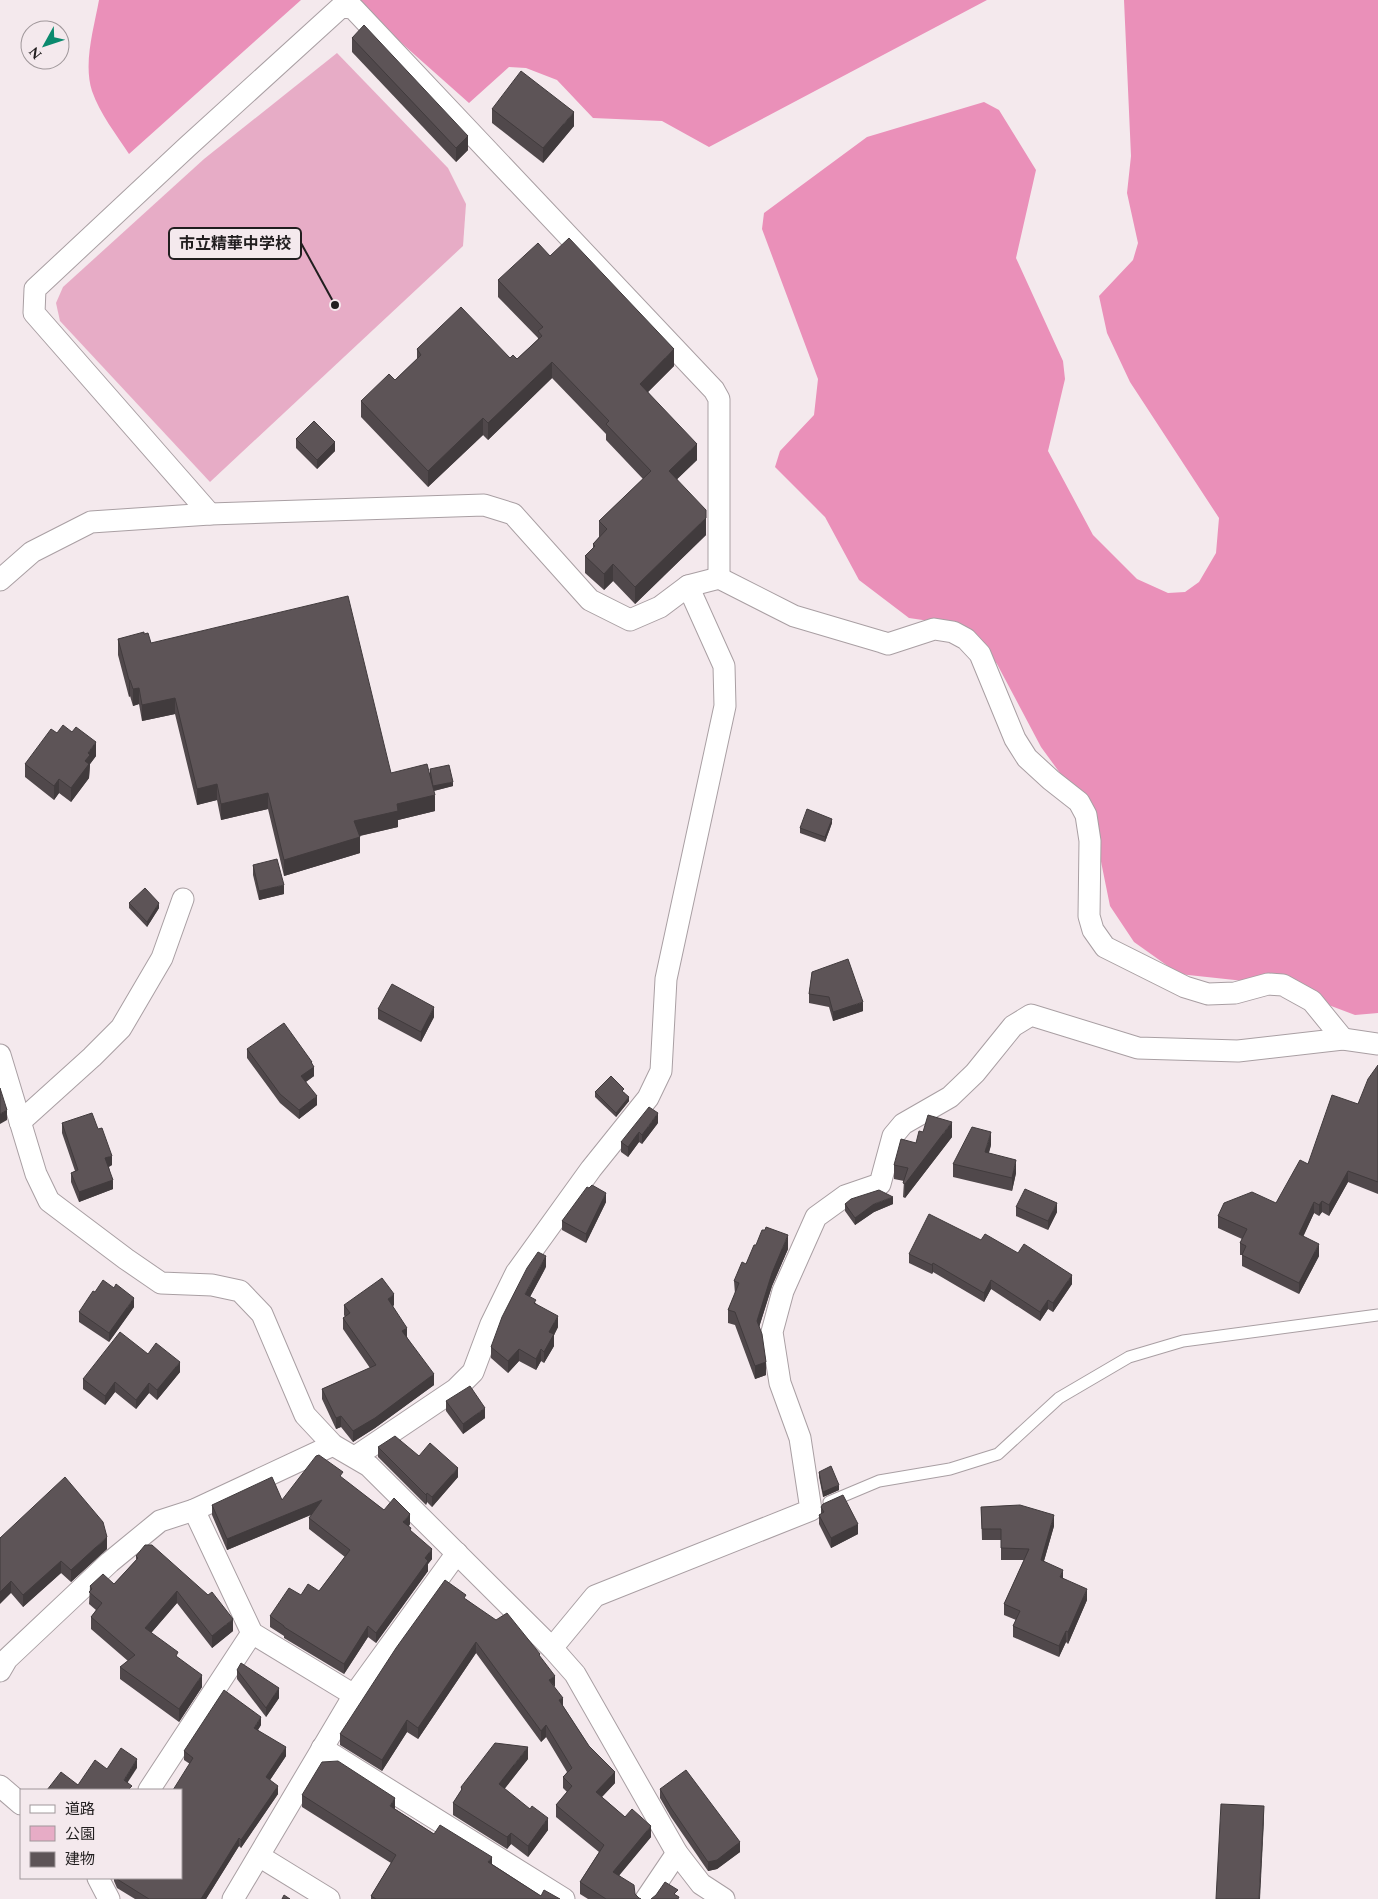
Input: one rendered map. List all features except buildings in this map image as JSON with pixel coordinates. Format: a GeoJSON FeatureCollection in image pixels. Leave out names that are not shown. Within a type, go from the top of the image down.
{"type":"FeatureCollection","features":[{"type":"Feature","properties":{"kind":"street"},"geometry":{"type":"LineString","coordinates":[[210,514],[34,313],[35,289],[341,7],[353,8],[714,390],[719,399],[718,578]]}},
{"type":"Feature","properties":{"kind":"street"},"geometry":{"type":"LineString","coordinates":[[0,580],[32,552],[91,522],[210,514],[484,505],[513,514],[590,600],[630,620],[660,607],[688,586],[718,578],[794,616],[888,644],[934,629],[953,632],[966,639],[980,654],[1015,739],[1027,758],[1079,802],[1086,815],[1090,841],[1089,916],[1093,930],[1105,947],[1185,987],[1208,994],[1235,992],[1268,984],[1283,985],[1312,1001],[1342,1039]]}},
{"type":"Feature","properties":{"kind":"street"},"geometry":{"type":"LineString","coordinates":[[355,1457],[456,1388],[473,1372],[491,1324],[516,1273],[591,1169],[648,1098],[661,1072],[666,979],[725,706],[724,666],[688,586]]}},
{"type":"Feature","properties":{"kind":"street"},"geometry":{"type":"LineString","coordinates":[[20,1122],[122,1028],[162,958],[183,899]]}},
{"type":"Feature","properties":{"kind":"street"},"geometry":{"type":"LineString","coordinates":[[552,1648],[595,1596],[810,1510],[800,1438],[780,1383],[772,1332],[783,1291],[816,1217],[845,1196],[880,1184],[893,1136],[903,1124],[950,1097],[975,1073],[1013,1026],[1032,1015],[1138,1048],[1238,1051],[1342,1039],[1378,1044]]}},
{"type":"Feature","properties":{"kind":"street"},"geometry":{"type":"LineString","coordinates":[[0,1055],[36,1174],[49,1201],[161,1283],[212,1285],[240,1291],[262,1314],[305,1415],[333,1445],[369,1466],[458,1553],[493,1591],[552,1648],[575,1674],[677,1853],[701,1884],[724,1899]]}},
{"type":"Feature","properties":{"kind":"street"},"geometry":{"type":"LineString","coordinates":[[0,1672],[7,1659],[110,1562],[160,1521],[194,1510],[333,1445]]}},
{"type":"Feature","properties":{"kind":"street"},"geometry":{"type":"LineString","coordinates":[[194,1510],[252,1633],[354,1696]]}},
{"type":"Feature","properties":{"kind":"street"},"geometry":{"type":"LineString","coordinates":[[233,1899],[354,1696],[458,1553]]}},
{"type":"Feature","properties":{"kind":"street"},"geometry":{"type":"LineString","coordinates":[[150,1789],[252,1633]]}},
{"type":"Feature","properties":{"kind":"street"},"geometry":{"type":"LineString","coordinates":[[322,1748],[564,1899]]}},
{"type":"Feature","properties":{"kind":"street"},"geometry":{"type":"LineString","coordinates":[[0,1786],[20,1803]]}},
{"type":"Feature","properties":{"kind":"street"},"geometry":{"type":"LineString","coordinates":[[646,1899],[677,1853]]}},
{"type":"Feature","properties":{"kind":"street"},"geometry":{"type":"LineString","coordinates":[[259,1856],[329,1899]]}},
{"type":"Feature","properties":{"kind":"street"},"geometry":{"type":"LineString","coordinates":[[99,1879],[109,1899]]}},
{"type":"Feature","properties":{"kind":"lane"},"geometry":{"type":"LineString","coordinates":[[810,1510],[879,1481],[950,1469],[998,1454],[1059,1398],[1129,1357],[1183,1341],[1378,1315]]}},
{"type":"Feature","properties":{"kind":"green space"},"geometry":{"type":"Polygon","coordinates":[[[337,53],[448,168],[466,204],[463,246],[210,482],[60,321],[56,303],[63,287],[204,159],[337,53]]]}},
{"type":"Feature","properties":{"kind":"shaded area"},"geometry":{"type":"Polygon","coordinates":[[[99,0],[301,0],[129,154],[99,108],[92,91],[89,57],[99,0]]]}},
{"type":"Feature","properties":{"kind":"shaded area"},"geometry":{"type":"Polygon","coordinates":[[[353,0],[987,0],[709,147],[662,121],[593,118],[557,80],[526,68],[509,67],[469,103],[353,0]]]}},
{"type":"Feature","properties":{"kind":"shaded area"},"geometry":{"type":"Polygon","coordinates":[[[1124,0],[1378,0],[1378,1013],[1355,1015],[1273,984],[1179,974],[1134,942],[1110,906],[1092,817],[1041,747],[997,664],[974,639],[943,623],[909,618],[859,580],[825,517],[775,467],[780,451],[814,415],[818,379],[762,229],[764,213],[867,137],[984,102],[999,110],[1036,170],[1016,258],[1063,361],[1065,379],[1048,451],[1093,535],[1137,579],[1168,593],[1185,592],[1199,582],[1216,553],[1219,518],[1130,382],[1107,333],[1099,296],[1133,260],[1138,243],[1127,193],[1131,156],[1124,0]]]}},
{"type":"Feature","properties":{"kind":"place","name":"市立精華中学校"},"geometry":{"type":"Point","coordinates":[335,305]}}]}
